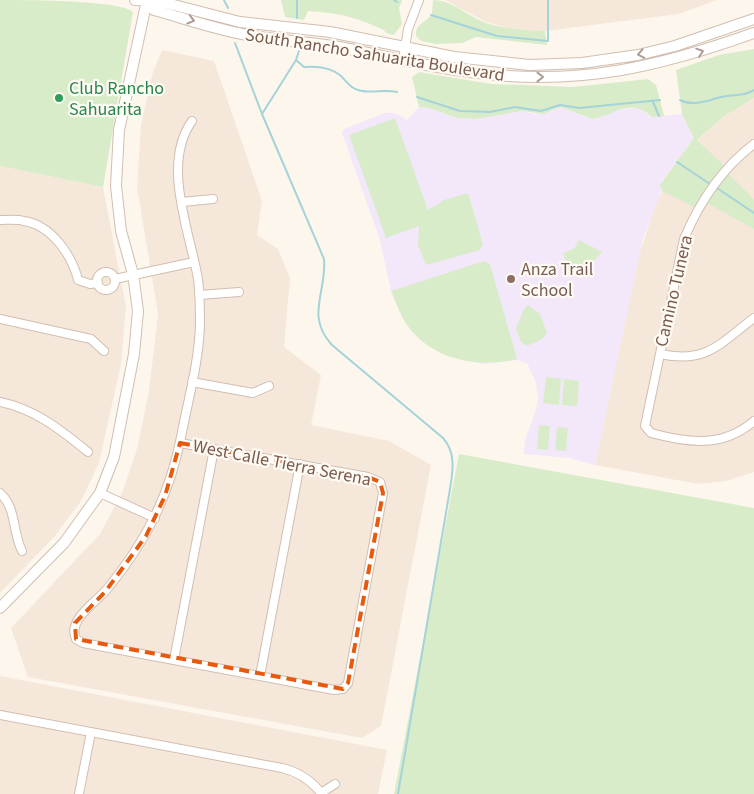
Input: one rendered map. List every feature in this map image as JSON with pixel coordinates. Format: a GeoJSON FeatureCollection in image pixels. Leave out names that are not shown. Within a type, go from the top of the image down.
{"type":"FeatureCollection","features":[{"type":"Feature","properties":{"kind":"street","name":"South Rancho Sahuarita Boulevard"},"geometry":{"type":"LineString","coordinates":[[135,0],[158,1],[240,22],[330,32],[404,48],[492,63],[530,65],[582,63],[658,51],[754,19]]}},
{"type":"Feature","properties":{"kind":"street"},"geometry":{"type":"LineString","coordinates":[[404,60],[404,48],[408,29],[420,0]]}},
{"type":"Feature","properties":{"kind":"street","name":"South Rancho Sahuarita Boulevard"},"geometry":{"type":"LineString","coordinates":[[146,1],[154,10],[232,32],[326,45],[478,74],[526,77],[577,76],[662,63],[754,33]]}},
{"type":"Feature","properties":{"kind":"street"},"geometry":{"type":"LineString","coordinates":[[0,608],[64,543],[100,493],[114,458],[134,354],[138,311],[133,274],[121,231],[116,186],[119,130],[146,1]]}},
{"type":"Feature","properties":{"kind":"street"},"geometry":{"type":"LineString","coordinates":[[192,121],[183,133],[178,172],[199,296],[200,326],[192,382],[180,442],[173,471],[155,518],[129,562],[75,623],[74,634],[76,639],[84,643],[260,676],[300,464]]}},
{"type":"Feature","properties":{"kind":"street","name":"Camino Tunera"},"geometry":{"type":"LineString","coordinates":[[754,144],[720,176],[700,205],[690,226],[679,258],[645,426],[647,430],[659,436],[704,442],[720,440],[734,435],[754,421]]}},
{"type":"Feature","properties":{"kind":"street"},"geometry":{"type":"LineString","coordinates":[[182,202],[213,199]]}},
{"type":"Feature","properties":{"kind":"street"},"geometry":{"type":"LineString","coordinates":[[0,220],[26,221],[40,226],[52,235],[66,253],[78,280],[90,284],[98,283]]}},
{"type":"Feature","properties":{"kind":"street"},"geometry":{"type":"LineString","coordinates":[[115,279],[194,262]]}},
{"type":"Feature","properties":{"kind":"street"},"geometry":{"type":"LineString","coordinates":[[104,272],[111,273],[115,279],[114,285],[108,289],[102,288],[98,283],[99,276],[104,272]]}},
{"type":"Feature","properties":{"kind":"street"},"geometry":{"type":"LineString","coordinates":[[199,296],[240,292]]}},
{"type":"Feature","properties":{"kind":"street"},"geometry":{"type":"LineString","coordinates":[[660,354],[680,358],[705,354],[754,318]]}},
{"type":"Feature","properties":{"kind":"street"},"geometry":{"type":"LineString","coordinates":[[0,319],[91,339],[104,351]]}},
{"type":"Feature","properties":{"kind":"street"},"geometry":{"type":"LineString","coordinates":[[192,382],[253,393],[269,386]]}},
{"type":"Feature","properties":{"kind":"street"},"geometry":{"type":"LineString","coordinates":[[0,402],[31,412],[54,424],[88,452]]}},
{"type":"Feature","properties":{"kind":"street","name":"West Calle Tierra Serena"},"geometry":{"type":"LineString","coordinates":[[180,442],[368,477],[380,482],[382,487],[383,493],[348,683],[343,689],[334,690],[260,676]]}},
{"type":"Feature","properties":{"kind":"street"},"geometry":{"type":"LineString","coordinates":[[174,660],[214,449]]}},
{"type":"Feature","properties":{"kind":"street"},"geometry":{"type":"LineString","coordinates":[[0,493],[8,500],[12,512],[16,539],[22,551]]}},
{"type":"Feature","properties":{"kind":"street"},"geometry":{"type":"LineString","coordinates":[[100,493],[155,518]]}},
{"type":"Feature","properties":{"kind":"street"},"geometry":{"type":"LineString","coordinates":[[12,512],[21,509]]}},
{"type":"Feature","properties":{"kind":"street"},"geometry":{"type":"LineString","coordinates":[[0,715],[296,772],[307,778],[322,794],[335,784]]}},
{"type":"Feature","properties":{"kind":"street"},"geometry":{"type":"LineString","coordinates":[[80,794],[91,732]]}},
{"type":"Feature","properties":{"kind":"highlighted area"},"geometry":{"type":"Polygon","coordinates":[[[180,443],[368,477],[380,482],[383,493],[348,683],[343,689],[76,639],[75,623],[105,592],[146,536],[165,496],[180,443]]]}},
{"type":"Feature","properties":{"kind":"shaded area"},"geometry":{"type":"Polygon","coordinates":[[[445,0],[717,0],[679,14],[545,31],[517,30],[486,22],[445,0]]]}},
{"type":"Feature","properties":{"kind":"shaded area"},"geometry":{"type":"Polygon","coordinates":[[[162,50],[214,61],[262,201],[257,235],[278,249],[290,278],[284,347],[321,375],[311,425],[389,441],[431,465],[381,726],[362,738],[28,677],[11,628],[100,534],[122,493],[137,449],[149,391],[158,314],[137,187],[141,125],[153,72],[162,50]]]}},
{"type":"Feature","properties":{"kind":"shaded area"},"geometry":{"type":"Polygon","coordinates":[[[754,98],[754,472],[726,481],[698,484],[595,465],[639,255],[655,206],[680,156],[723,117],[754,98]]]}},
{"type":"Feature","properties":{"kind":"shaded area","name":"Anza Trail School"},"geometry":{"type":"Polygon","coordinates":[[[419,107],[429,108],[457,118],[477,119],[522,111],[535,114],[550,112],[560,107],[586,117],[599,117],[619,109],[638,108],[652,117],[682,114],[694,138],[661,182],[662,190],[643,238],[595,465],[569,458],[524,454],[525,440],[536,410],[538,398],[536,383],[527,363],[517,360],[484,364],[447,356],[421,339],[404,320],[391,291],[380,240],[342,133],[344,129],[385,113],[395,113],[407,120],[419,107]]]}},
{"type":"Feature","properties":{"kind":"shaded area"},"geometry":{"type":"Polygon","coordinates":[[[0,166],[103,187],[126,307],[121,364],[99,463],[81,501],[54,537],[0,593],[0,166]]]}},
{"type":"Feature","properties":{"kind":"shaded area"},"geometry":{"type":"Polygon","coordinates":[[[0,676],[387,750],[378,794],[0,794],[0,676]]]}},
{"type":"Feature","properties":{"kind":"green space","name":"Club Rancho Sahuarita"},"geometry":{"type":"Polygon","coordinates":[[[0,0],[92,3],[125,8],[133,12],[103,187],[0,166],[0,0]]]}},
{"type":"Feature","properties":{"kind":"green space"},"geometry":{"type":"Polygon","coordinates":[[[281,0],[402,0],[399,8],[402,24],[394,35],[364,22],[338,14],[308,11],[304,20],[285,17],[281,0]]]}},
{"type":"Feature","properties":{"kind":"green space"},"geometry":{"type":"Polygon","coordinates":[[[433,0],[454,5],[479,20],[493,25],[545,31],[547,45],[476,37],[462,43],[436,44],[421,41],[416,36],[417,28],[432,14],[433,0]]]}},
{"type":"Feature","properties":{"kind":"green space"},"geometry":{"type":"Polygon","coordinates":[[[754,49],[754,98],[723,117],[697,140],[727,168],[725,171],[754,199],[754,229],[703,201],[698,209],[662,191],[662,188],[659,186],[694,138],[682,114],[676,70],[719,55],[754,49]]]}},
{"type":"Feature","properties":{"kind":"green space"},"geometry":{"type":"Polygon","coordinates":[[[419,72],[491,84],[573,87],[648,79],[656,85],[664,116],[652,117],[644,111],[630,108],[593,119],[560,107],[544,114],[522,111],[477,119],[457,118],[429,108],[419,107],[412,77],[419,72]]]}},
{"type":"Feature","properties":{"kind":"green space"},"geometry":{"type":"Polygon","coordinates":[[[395,118],[428,210],[444,200],[468,193],[483,244],[480,250],[426,265],[418,245],[419,226],[386,238],[349,135],[395,118]]]}},
{"type":"Feature","properties":{"kind":"green space"},"geometry":{"type":"Polygon","coordinates":[[[579,240],[602,252],[590,265],[569,273],[563,253],[574,249],[579,240]]]}},
{"type":"Feature","properties":{"kind":"green space"},"geometry":{"type":"Polygon","coordinates":[[[484,261],[490,264],[517,359],[503,362],[474,362],[446,355],[432,348],[421,340],[407,325],[391,291],[484,261]]]}},
{"type":"Feature","properties":{"kind":"green space"},"geometry":{"type":"Polygon","coordinates":[[[528,305],[540,314],[547,333],[542,339],[527,346],[521,342],[516,328],[525,307],[528,305]]]}},
{"type":"Feature","properties":{"kind":"green space"},"geometry":{"type":"Polygon","coordinates":[[[546,377],[561,379],[559,405],[543,403],[546,377]]]}},
{"type":"Feature","properties":{"kind":"green space"},"geometry":{"type":"Polygon","coordinates":[[[564,379],[579,381],[577,406],[562,405],[564,379]]]}},
{"type":"Feature","properties":{"kind":"green space"},"geometry":{"type":"Polygon","coordinates":[[[539,425],[550,426],[548,450],[537,449],[539,425]]]}},
{"type":"Feature","properties":{"kind":"green space"},"geometry":{"type":"Polygon","coordinates":[[[557,427],[568,428],[566,451],[555,450],[557,427]]]}},
{"type":"Feature","properties":{"kind":"green space"},"geometry":{"type":"Polygon","coordinates":[[[459,454],[754,508],[754,794],[394,794],[459,454]]]}},
{"type":"Feature","properties":{"kind":"waterway"},"geometry":{"type":"LineString","coordinates":[[224,0],[228,8]]}},
{"type":"Feature","properties":{"kind":"waterway"},"geometry":{"type":"LineString","coordinates":[[297,0],[297,18]]}},
{"type":"Feature","properties":{"kind":"waterway"},"geometry":{"type":"LineString","coordinates":[[431,15],[497,36],[548,41],[548,0]]}},
{"type":"Feature","properties":{"kind":"waterway"},"geometry":{"type":"LineString","coordinates":[[235,43],[262,114]]}},
{"type":"Feature","properties":{"kind":"waterway"},"geometry":{"type":"LineString","coordinates":[[299,51],[296,60],[262,114],[324,259],[323,282],[318,314],[320,324],[332,345],[443,438],[452,456],[451,482],[398,794]]}},
{"type":"Feature","properties":{"kind":"waterway"},"geometry":{"type":"LineString","coordinates":[[296,60],[304,67],[319,67],[333,71],[358,90],[367,92],[397,92]]}},
{"type":"Feature","properties":{"kind":"waterway"},"geometry":{"type":"LineString","coordinates":[[680,100],[698,103],[744,94],[754,90]]}},
{"type":"Feature","properties":{"kind":"waterway"},"geometry":{"type":"LineString","coordinates":[[417,97],[460,111],[490,112],[515,107],[541,111],[560,105],[579,108],[660,100]]}},
{"type":"Feature","properties":{"kind":"waterway"},"geometry":{"type":"LineString","coordinates":[[653,102],[659,116]]}},
{"type":"Feature","properties":{"kind":"waterway"},"geometry":{"type":"LineString","coordinates":[[677,162],[710,184]]}},
{"type":"Feature","properties":{"kind":"waterway"},"geometry":{"type":"LineString","coordinates":[[714,186],[754,213]]}},
{"type":"Feature","properties":{"kind":"place","name":"Club Rancho Sahuarita"},"geometry":{"type":"Point","coordinates":[59,98]}},
{"type":"Feature","properties":{"kind":"place","name":"Anza Trail School"},"geometry":{"type":"Point","coordinates":[511,279]}}]}
